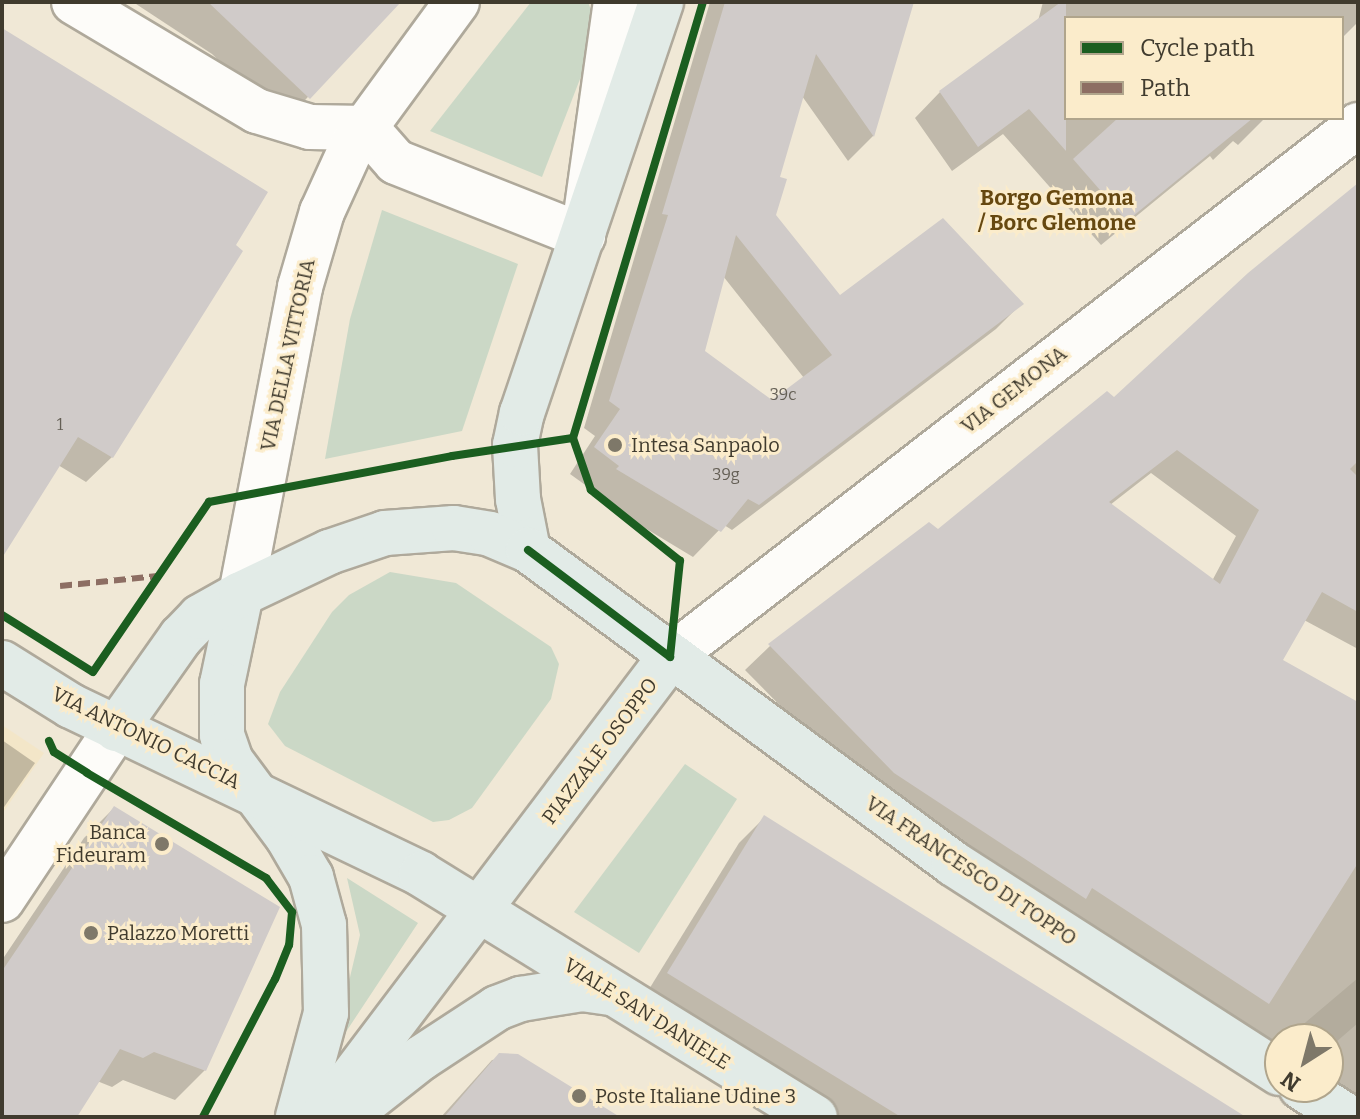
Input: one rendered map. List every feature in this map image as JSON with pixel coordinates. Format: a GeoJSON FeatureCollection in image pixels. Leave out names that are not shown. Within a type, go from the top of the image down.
{"type":"FeatureCollection","features":[{"type":"Feature","properties":{"kind":"main road"},"geometry":{"type":"LineString","coordinates":[[528,550],[518,499],[515,445],[661,2]]}},
{"type":"Feature","properties":{"kind":"main road","name":"PIAZZALE OSOPPO"},"geometry":{"type":"LineString","coordinates":[[116,729],[181,637],[200,617],[241,594],[352,543],[419,527],[490,534],[528,550],[670,657],[322,1117]]}},
{"type":"Feature","properties":{"kind":"main road"},"geometry":{"type":"LineString","coordinates":[[241,594],[220,711],[231,761],[287,836],[311,877],[324,925],[326,1013],[298,1117]]}},
{"type":"Feature","properties":{"kind":"main road","name":"VIA FRANCESCO DI TOPPO"},"geometry":{"type":"LineString","coordinates":[[670,657],[954,864],[1264,1063]]}},
{"type":"Feature","properties":{"kind":"main road","name":"VIA ANTONIO CACCIA"},"geometry":{"type":"LineString","coordinates":[[2,663],[116,729],[249,789]]}},
{"type":"Feature","properties":{"kind":"main road"},"geometry":{"type":"LineString","coordinates":[[249,789],[421,874],[480,912]]}},
{"type":"Feature","properties":{"kind":"main road","name":"VIALE SAN DANIELE"},"geometry":{"type":"LineString","coordinates":[[480,912],[815,1117]]}},
{"type":"Feature","properties":{"kind":"main road"},"geometry":{"type":"LineString","coordinates":[[346,1117],[431,1051],[497,1008],[521,999],[582,989],[612,993]]}},
{"type":"Feature","properties":{"kind":"main road"},"geometry":{"type":"LineString","coordinates":[[1326,1103],[1348,1117]]}},
{"type":"Feature","properties":{"kind":"street"},"geometry":{"type":"LineString","coordinates":[[74,2],[257,111],[310,127],[366,128],[396,162],[583,236],[616,2]]}},
{"type":"Feature","properties":{"kind":"street","name":"VIA DELLA VITTORIA"},"geometry":{"type":"LineString","coordinates":[[241,594],[300,287],[322,212],[346,155],[457,2]]}},
{"type":"Feature","properties":{"kind":"street","name":"VIA GEMONA"},"geometry":{"type":"LineString","coordinates":[[670,657],[1358,125]]}},
{"type":"Feature","properties":{"kind":"street"},"geometry":{"type":"LineString","coordinates":[[2,900],[116,729]]}},
{"type":"Feature","properties":{"kind":"shaded area"},"geometry":{"type":"Polygon","coordinates":[[[2,725],[44,753],[2,814],[2,725]]]}},
{"type":"Feature","properties":{"kind":"shaded area"},"geometry":{"type":"Polygon","coordinates":[[[1358,978],[1358,1023],[1344,1035],[1344,1023],[1305,1023],[1358,978]]]}},
{"type":"Feature","properties":{"kind":"green space"},"geometry":{"type":"Polygon","coordinates":[[[531,2],[588,2],[591,10],[587,61],[542,177],[430,131],[531,2]]]}},
{"type":"Feature","properties":{"kind":"green space"},"geometry":{"type":"Polygon","coordinates":[[[382,210],[518,264],[462,431],[325,459],[350,319],[382,210]]]}},
{"type":"Feature","properties":{"kind":"green space"},"geometry":{"type":"Polygon","coordinates":[[[390,572],[456,583],[551,647],[559,664],[551,699],[472,808],[449,820],[433,822],[285,746],[268,724],[280,692],[332,612],[349,595],[390,572]]]}},
{"type":"Feature","properties":{"kind":"green space"},"geometry":{"type":"Polygon","coordinates":[[[685,764],[737,799],[639,953],[574,912],[685,764]]]}},
{"type":"Feature","properties":{"kind":"green space"},"geometry":{"type":"Polygon","coordinates":[[[347,878],[418,923],[332,1053],[360,935],[347,878]]]}},
{"type":"Feature","properties":{"kind":"building"},"geometry":{"type":"Polygon","coordinates":[[[208,2],[401,2],[310,99],[208,2]]]}},
{"type":"Feature","properties":{"kind":"building"},"geometry":{"type":"Polygon","coordinates":[[[725,2],[914,2],[874,137],[816,54],[780,177],[787,179],[776,215],[840,295],[943,218],[1024,304],[759,505],[748,499],[721,532],[616,469],[619,466],[594,447],[620,409],[609,401],[668,215],[662,214],[725,2]],[[736,235],[705,351],[772,400],[832,355],[736,235]]]}},
{"type":"Feature","properties":{"kind":"building"},"geometry":{"type":"Polygon","coordinates":[[[1061,2],[1066,2],[1066,151],[1029,109],[978,147],[939,91],[1061,2]]]}},
{"type":"Feature","properties":{"kind":"building"},"geometry":{"type":"Polygon","coordinates":[[[2,28],[268,192],[236,245],[243,251],[113,458],[78,437],[2,558],[2,28]]]}},
{"type":"Feature","properties":{"kind":"building"},"geometry":{"type":"Polygon","coordinates":[[[1116,120],[1251,120],[1127,221],[1073,159],[1116,120]]]}},
{"type":"Feature","properties":{"kind":"building"},"geometry":{"type":"Polygon","coordinates":[[[1358,183],[1358,461],[1350,469],[1358,477],[1358,612],[1322,592],[1283,660],[1358,702],[1358,863],[1269,1004],[1092,888],[1086,899],[894,773],[768,644],[929,522],[938,529],[1107,391],[1114,397],[1248,273],[1358,183]],[[1177,450],[1109,502],[1220,584],[1259,510],[1177,450]]]}},
{"type":"Feature","properties":{"kind":"building","name":"Palazzo Moretti"},"geometry":{"type":"Polygon","coordinates":[[[114,806],[280,907],[206,1071],[154,1052],[143,1058],[120,1049],[77,1117],[2,1117],[2,971],[114,806]]]}},
{"type":"Feature","properties":{"kind":"building"},"geometry":{"type":"Polygon","coordinates":[[[764,815],[1246,1117],[901,1117],[667,973],[764,815]]]}},
{"type":"Feature","properties":{"kind":"building"},"geometry":{"type":"Polygon","coordinates":[[[499,1053],[518,1054],[620,1117],[444,1117],[499,1053]]]}},
{"type":"Feature","properties":{"kind":"marked path"},"geometry":{"type":"LineString","coordinates":[[60,586],[157,576]]}},
{"type":"Feature","properties":{"kind":"cycle path"},"geometry":{"type":"LineString","coordinates":[[670,657],[680,561],[591,490],[573,438],[703,2]]}},
{"type":"Feature","properties":{"kind":"cycle path"},"geometry":{"type":"LineString","coordinates":[[2,615],[93,672],[209,502],[452,456],[573,438]]}},
{"type":"Feature","properties":{"kind":"cycle path"},"geometry":{"type":"LineString","coordinates":[[528,550],[670,657]]}},
{"type":"Feature","properties":{"kind":"cycle path"},"geometry":{"type":"LineString","coordinates":[[49,741],[54,752],[87,773],[266,878],[292,912],[289,945],[275,979],[203,1117]]}},
{"type":"Feature","properties":{"kind":"place","name":"Intesa Sanpaolo"},"geometry":{"type":"Point","coordinates":[615,445]}},
{"type":"Feature","properties":{"kind":"place","name":"Banca Fideuram"},"geometry":{"type":"Point","coordinates":[162,844]}},
{"type":"Feature","properties":{"kind":"place","name":"Palazzo Moretti"},"geometry":{"type":"Point","coordinates":[91,933]}},
{"type":"Feature","properties":{"kind":"place","name":"Poste Italiane Udine 3"},"geometry":{"type":"Point","coordinates":[579,1096]}},
{"type":"Feature","properties":{"kind":"district","name":"Borgo Gemona / Borc Glemone"},"geometry":{"type":"Point","coordinates":[1057,210]}}]}
